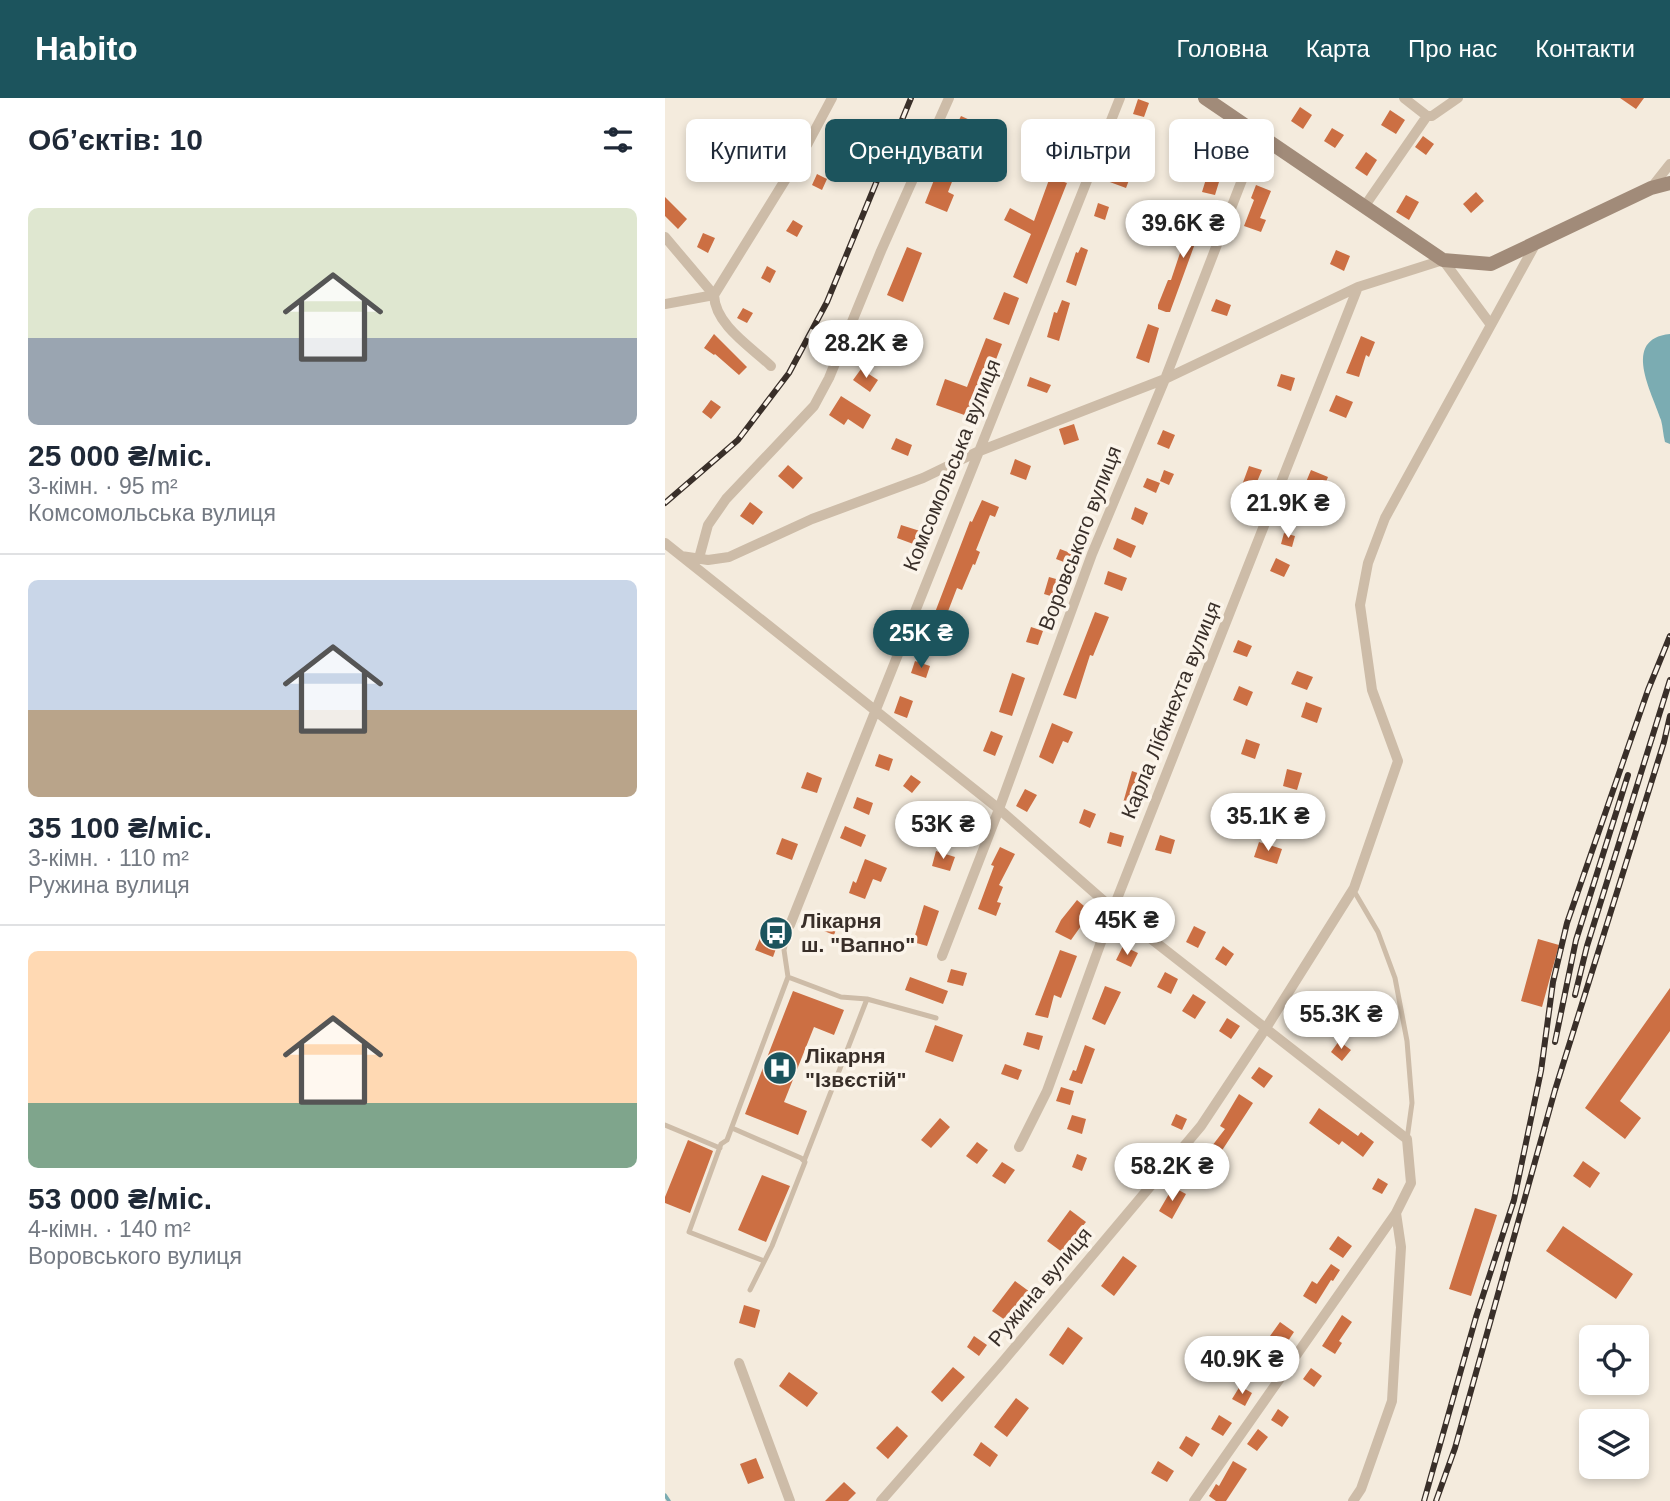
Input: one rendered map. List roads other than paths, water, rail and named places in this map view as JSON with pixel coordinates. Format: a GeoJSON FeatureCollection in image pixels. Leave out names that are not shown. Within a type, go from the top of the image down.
{"type":"FeatureCollection","features":[{"type":"Feature","properties":{"kind":"main road"},"geometry":{"type":"LineString","coordinates":[[1214,101],[1237,119]]}},
{"type":"Feature","properties":{"kind":"main road"},"geometry":{"type":"LineString","coordinates":[[1274,146],[1443,260],[1491,264],[1651,188],[1670,183]]}},
{"type":"Feature","properties":{"kind":"street"},"geometry":{"type":"LineString","coordinates":[[771,366],[725,323],[714,305],[714,295],[832,98]]}},
{"type":"Feature","properties":{"kind":"street"},"geometry":{"type":"LineString","coordinates":[[699,558],[708,525],[726,499],[814,406],[829,378],[881,251],[950,98]]}},
{"type":"Feature","properties":{"kind":"street","name":"Комсомольська вулиця"},"geometry":{"type":"LineString","coordinates":[[790,925],[977,452],[1121,98]]}},
{"type":"Feature","properties":{"kind":"street"},"geometry":{"type":"LineString","coordinates":[[1404,98],[1427,116],[1433,116],[1458,98]]}},
{"type":"Feature","properties":{"kind":"street"},"geometry":{"type":"LineString","coordinates":[[1364,207],[1427,116]]}},
{"type":"Feature","properties":{"kind":"street"},"geometry":{"type":"LineString","coordinates":[[1651,188],[1670,164]]}},
{"type":"Feature","properties":{"kind":"street","name":"Воровського вулиця"},"geometry":{"type":"LineString","coordinates":[[942,956],[1093,554],[1165,379],[1241,182]]}},
{"type":"Feature","properties":{"kind":"street"},"geometry":{"type":"LineString","coordinates":[[665,237],[714,295]]}},
{"type":"Feature","properties":{"kind":"street"},"geometry":{"type":"LineString","coordinates":[[678,555],[708,559],[729,556],[812,519],[923,478],[977,452],[1165,379],[1358,287],[1443,260],[1491,325],[1536,243]]}},
{"type":"Feature","properties":{"kind":"street","name":"Карла Лібкнехта вулиця"},"geometry":{"type":"LineString","coordinates":[[1019,1147],[1047,1091],[1113,909],[1358,287]]}},
{"type":"Feature","properties":{"kind":"street"},"geometry":{"type":"LineString","coordinates":[[665,304],[714,295]]}},
{"type":"Feature","properties":{"kind":"street","name":"Ружина вулиця"},"geometry":{"type":"LineString","coordinates":[[881,1501],[1000,1365],[1201,1126],[1353,890],[1398,761],[1371,690],[1360,605],[1368,563],[1385,518],[1491,325]]}},
{"type":"Feature","properties":{"kind":"street"},"geometry":{"type":"LineString","coordinates":[[665,544],[999,809],[1113,909],[1407,1139],[1411,1183],[1396,1213],[1194,1501]]}},
{"type":"Feature","properties":{"kind":"street"},"geometry":{"type":"LineString","coordinates":[[1353,1501],[1361,1489],[1392,1401],[1401,1247],[1396,1213]]}},
{"type":"Feature","properties":{"kind":"street"},"geometry":{"type":"LineString","coordinates":[[739,1363],[790,1501]]}},
{"type":"Feature","properties":{"kind":"lane"},"geometry":{"type":"LineString","coordinates":[[1353,890],[1378,932],[1395,978],[1407,1041],[1412,1103],[1407,1139]]}},
{"type":"Feature","properties":{"kind":"lane"},"geometry":{"type":"LineString","coordinates":[[764,1261],[689,1232],[720,1148],[732,1128],[788,977],[784,950],[790,925]]}},
{"type":"Feature","properties":{"kind":"lane"},"geometry":{"type":"LineString","coordinates":[[788,977],[842,997],[867,999],[936,1018]]}},
{"type":"Feature","properties":{"kind":"lane"},"geometry":{"type":"LineString","coordinates":[[750,1290],[772,1246],[867,999]]}},
{"type":"Feature","properties":{"kind":"lane"},"geometry":{"type":"LineString","coordinates":[[665,1125],[720,1148]]}},
{"type":"Feature","properties":{"kind":"lane"},"geometry":{"type":"LineString","coordinates":[[732,1128],[804,1161]]}},
{"type":"Feature","properties":{"kind":"water"},"geometry":{"type":"Polygon","coordinates":[[[1670,334],[1670,444],[1665,442],[1661,420],[1647,382],[1643,356],[1647,346],[1655,338],[1670,334]]]}},
{"type":"Feature","properties":{"kind":"waterway"},"geometry":{"type":"LineString","coordinates":[[665,1495],[669,1501]]}},
{"type":"Feature","properties":{"kind":"railway"},"geometry":{"type":"LineString","coordinates":[[665,503],[738,440],[789,373],[827,302],[911,98]]}},
{"type":"Feature","properties":{"kind":"railway"},"geometry":{"type":"LineString","coordinates":[[1424,1501],[1476,1317],[1514,1200],[1541,1071],[1553,982],[1567,923],[1648,690],[1670,636]]}},
{"type":"Feature","properties":{"kind":"railway"},"geometry":{"type":"LineString","coordinates":[[1575,995],[1587,946],[1670,680]]}},
{"type":"Feature","properties":{"kind":"railway"},"geometry":{"type":"LineString","coordinates":[[1436,1501],[1455,1448],[1555,1090],[1670,716]]}},
{"type":"Feature","properties":{"kind":"railway"},"geometry":{"type":"LineString","coordinates":[[1555,1042],[1576,940],[1628,775]]}},
{"type":"Feature","properties":{"kind":"place","name":"Лікарня ш. \"Вапно\""},"geometry":{"type":"Point","coordinates":[776,933]}},
{"type":"Feature","properties":{"kind":"place","name":"Лікарня \"Ізвєстій\""},"geometry":{"type":"Point","coordinates":[780,1068]}}]}
